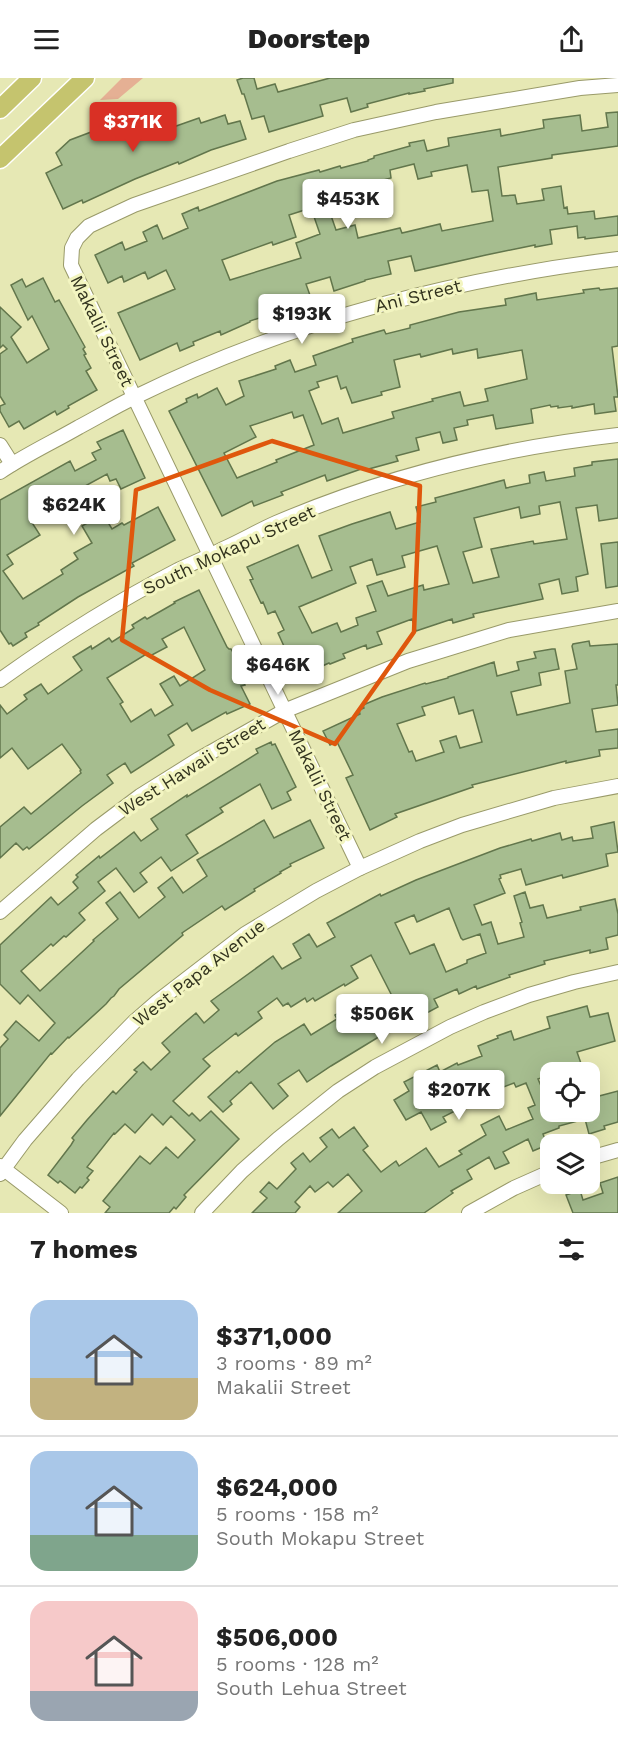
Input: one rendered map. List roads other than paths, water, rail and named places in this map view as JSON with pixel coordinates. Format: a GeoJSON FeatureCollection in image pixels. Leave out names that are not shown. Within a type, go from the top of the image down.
{"type":"FeatureCollection","features":[{"type":"Feature","properties":{"kind":"main road"},"geometry":{"type":"LineString","coordinates":[[0,108],[32,78]]}},
{"type":"Feature","properties":{"kind":"main road"},"geometry":{"type":"LineString","coordinates":[[0,159],[85,78]]}},
{"type":"Feature","properties":{"kind":"street","name":"Makalii Street"},"geometry":{"type":"LineString","coordinates":[[360,868],[71,265],[72,248],[77,238],[89,226],[134,205],[354,130],[435,112],[547,93],[618,86]]}},
{"type":"Feature","properties":{"kind":"street","name":"Ani Street"},"geometry":{"type":"LineString","coordinates":[[0,472],[134,397],[205,365],[330,319],[462,285],[535,271],[618,259]]}},
{"type":"Feature","properties":{"kind":"street","name":"South Mokapu Street"},"geometry":{"type":"LineString","coordinates":[[0,680],[106,610],[178,570],[276,524],[398,480],[488,456],[618,435]]}},
{"type":"Feature","properties":{"kind":"street"},"geometry":{"type":"LineString","coordinates":[[0,445],[12,464]]}},
{"type":"Feature","properties":{"kind":"street","name":"West Hawaii Street"},"geometry":{"type":"LineString","coordinates":[[0,912],[86,837],[140,796],[199,759],[284,711],[408,661],[475,640],[509,630],[618,611]]}},
{"type":"Feature","properties":{"kind":"street","name":"West Papa Avenue"},"geometry":{"type":"LineString","coordinates":[[1,1170],[78,1078],[134,1022],[245,934],[316,891],[420,841],[462,825],[554,798],[618,786]]}},
{"type":"Feature","properties":{"kind":"street"},"geometry":{"type":"LineString","coordinates":[[202,1213],[242,1171],[278,1139],[338,1091],[375,1067],[450,1027],[484,1012],[528,995],[618,972]]}},
{"type":"Feature","properties":{"kind":"street"},"geometry":{"type":"LineString","coordinates":[[600,1155],[618,1150]]}},
{"type":"Feature","properties":{"kind":"street"},"geometry":{"type":"LineString","coordinates":[[1,1170],[61,1213]]}},
{"type":"Feature","properties":{"kind":"street"},"geometry":{"type":"LineString","coordinates":[[469,1213],[540,1176]]}}]}
